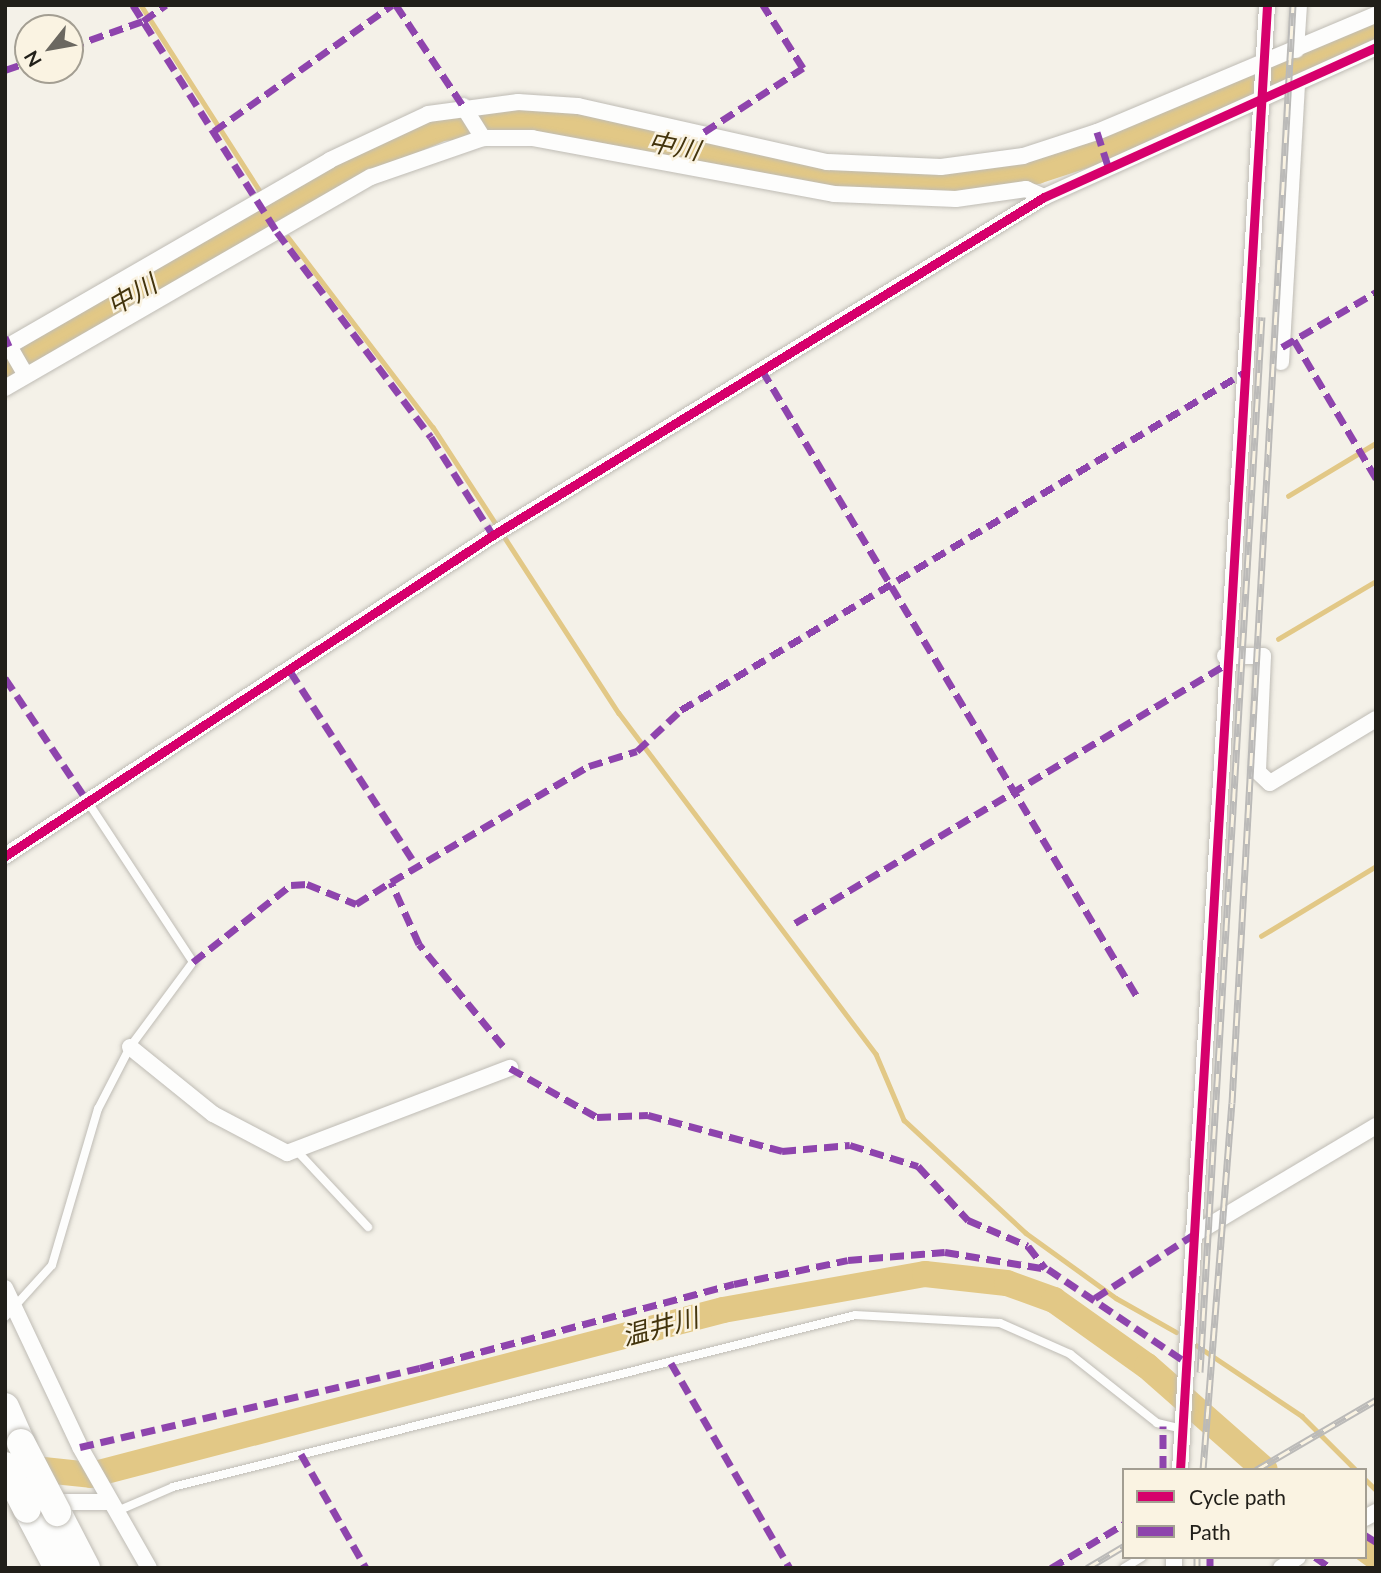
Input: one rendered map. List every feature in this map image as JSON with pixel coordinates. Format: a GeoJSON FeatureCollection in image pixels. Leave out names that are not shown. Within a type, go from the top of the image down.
{"type":"FeatureCollection","features":[{"type":"Feature","properties":{"kind":"highway"},"geometry":{"type":"LineString","coordinates":[[5,1407],[21,1443]]}},
{"type":"Feature","properties":{"kind":"highway"},"geometry":{"type":"LineString","coordinates":[[5,1414],[86,1568]]}},
{"type":"Feature","properties":{"kind":"highway"},"geometry":{"type":"LineString","coordinates":[[5,1466],[16,1502],[58,1568]]}},
{"type":"Feature","properties":{"kind":"street"},"geometry":{"type":"LineString","coordinates":[[1180,1468],[1225,656],[1266,5]]}},
{"type":"Feature","properties":{"kind":"street"},"geometry":{"type":"LineString","coordinates":[[1296,50],[1299,5]]}},
{"type":"Feature","properties":{"kind":"street"},"geometry":{"type":"LineString","coordinates":[[25,374],[8,349],[331,160],[428,114],[578,106],[827,162],[942,167],[1023,156],[1263,67],[1376,15]]}},
{"type":"Feature","properties":{"kind":"street"},"geometry":{"type":"LineString","coordinates":[[5,856],[499,531],[1044,197],[1376,47]]}},
{"type":"Feature","properties":{"kind":"street"},"geometry":{"type":"LineString","coordinates":[[1282,362],[1297,83]]}},
{"type":"Feature","properties":{"kind":"street"},"geometry":{"type":"LineString","coordinates":[[466,110],[481,136]]}},
{"type":"Feature","properties":{"kind":"street"},"geometry":{"type":"LineString","coordinates":[[5,388],[25,374],[371,177],[481,136],[532,138],[834,194],[956,199],[1026,189],[1044,197]]}},
{"type":"Feature","properties":{"kind":"street"},"geometry":{"type":"LineString","coordinates":[[1225,656],[1263,656],[1258,772],[1270,783],[1376,719]]}},
{"type":"Feature","properties":{"kind":"street"},"geometry":{"type":"LineString","coordinates":[[130,1047],[213,1114],[287,1153],[510,1068]]}},
{"type":"Feature","properties":{"kind":"street"},"geometry":{"type":"LineString","coordinates":[[1193,1235],[1376,1126]]}},
{"type":"Feature","properties":{"kind":"street"},"geometry":{"type":"LineString","coordinates":[[5,1288],[10,1312],[110,1503],[149,1568]]}},
{"type":"Feature","properties":{"kind":"street"},"geometry":{"type":"LineString","coordinates":[[16,1502],[80,1505],[110,1503]]}},
{"type":"Feature","properties":{"kind":"lane"},"geometry":{"type":"LineString","coordinates":[[10,1312],[52,1265],[98,1109],[130,1047],[193,962],[88,802]]}},
{"type":"Feature","properties":{"kind":"lane"},"geometry":{"type":"LineString","coordinates":[[295,1149],[368,1227]]}},
{"type":"Feature","properties":{"kind":"lane"},"geometry":{"type":"LineString","coordinates":[[110,1503],[855,1315],[999,1323],[1070,1354],[1157,1423],[1183,1429]]}},
{"type":"Feature","properties":{"kind":"waterway"},"geometry":{"type":"LineString","coordinates":[[141,5],[260,191]]}},
{"type":"Feature","properties":{"kind":"waterway","name":"中川"},"geometry":{"type":"LineString","coordinates":[[5,368],[367,160],[442,128],[541,120],[835,177],[889,184],[992,177],[1037,171],[1110,147],[1376,31]]}},
{"type":"Feature","properties":{"kind":"waterway","name":"中川"},"geometry":{"type":"LineString","coordinates":[[267,204],[280,224]]}},
{"type":"Feature","properties":{"kind":"waterway"},"geometry":{"type":"LineString","coordinates":[[277,210],[284,222]]}},
{"type":"Feature","properties":{"kind":"waterway"},"geometry":{"type":"LineString","coordinates":[[288,237],[433,427],[619,713],[876,1054],[904,1120],[1026,1233],[1116,1298],[1176,1332]]}},
{"type":"Feature","properties":{"kind":"waterway"},"geometry":{"type":"LineString","coordinates":[[1288,496],[1376,443]]}},
{"type":"Feature","properties":{"kind":"waterway"},"geometry":{"type":"LineString","coordinates":[[1278,639],[1376,581]]}},
{"type":"Feature","properties":{"kind":"waterway"},"geometry":{"type":"LineString","coordinates":[[1261,936],[1376,866]]}},
{"type":"Feature","properties":{"kind":"waterway","name":"温井川"},"geometry":{"type":"LineString","coordinates":[[15,1467],[91,1475],[723,1310],[925,1274],[1007,1283],[1054,1300],[1147,1366],[1263,1468]]}},
{"type":"Feature","properties":{"kind":"waterway"},"geometry":{"type":"LineString","coordinates":[[1193,1343],[1302,1416],[1354,1468]]}},
{"type":"Feature","properties":{"kind":"waterway"},"geometry":{"type":"LineString","coordinates":[[1367,1481],[1376,1490]]}},
{"type":"Feature","properties":{"kind":"waterway","name":"温井川"},"geometry":{"type":"LineString","coordinates":[[1367,1550],[1376,1557]]}},
{"type":"Feature","properties":{"kind":"railway"},"geometry":{"type":"LineString","coordinates":[[1203,1468],[1232,1103],[1293,5]]}},
{"type":"Feature","properties":{"kind":"railway"},"geometry":{"type":"LineString","coordinates":[[1200,1372],[1262,317]]}},
{"type":"Feature","properties":{"kind":"railway"},"geometry":{"type":"LineString","coordinates":[[1259,1468],[1376,1400]]}},
{"type":"Feature","properties":{"kind":"railway"},"geometry":{"type":"LineString","coordinates":[[1087,1568],[1122,1547]]}},
{"type":"Feature","properties":{"kind":"railway"},"geometry":{"type":"LineString","coordinates":[[1197,1559],[1197,1568]]}},
{"type":"Feature","properties":{"kind":"marked path"},"geometry":{"type":"LineString","coordinates":[[133,5],[277,232],[431,437],[493,535]]}},
{"type":"Feature","properties":{"kind":"marked path"},"geometry":{"type":"LineString","coordinates":[[84,42],[143,21],[166,5]]}},
{"type":"Feature","properties":{"kind":"marked path"},"geometry":{"type":"LineString","coordinates":[[214,131],[392,5]]}},
{"type":"Feature","properties":{"kind":"marked path"},"geometry":{"type":"LineString","coordinates":[[396,5],[463,106]]}},
{"type":"Feature","properties":{"kind":"marked path"},"geometry":{"type":"LineString","coordinates":[[704,132],[803,68],[763,5]]}},
{"type":"Feature","properties":{"kind":"marked path"},"geometry":{"type":"LineString","coordinates":[[5,70],[14,67]]}},
{"type":"Feature","properties":{"kind":"marked path"},"geometry":{"type":"LineString","coordinates":[[1097,132],[1109,168]]}},
{"type":"Feature","properties":{"kind":"marked path"},"geometry":{"type":"LineString","coordinates":[[1282,347],[1376,292]]}},
{"type":"Feature","properties":{"kind":"marked path"},"geometry":{"type":"LineString","coordinates":[[5,337],[9,346]]}},
{"type":"Feature","properties":{"kind":"marked path"},"geometry":{"type":"LineString","coordinates":[[1294,340],[1376,478]]}},
{"type":"Feature","properties":{"kind":"marked path"},"geometry":{"type":"LineString","coordinates":[[762,370],[1139,1000]]}},
{"type":"Feature","properties":{"kind":"marked path"},"geometry":{"type":"LineString","coordinates":[[503,1046],[419,944],[391,882],[589,766],[637,751],[681,710],[1245,372]]}},
{"type":"Feature","properties":{"kind":"marked path"},"geometry":{"type":"LineString","coordinates":[[795,923],[1225,665]]}},
{"type":"Feature","properties":{"kind":"marked path"},"geometry":{"type":"LineString","coordinates":[[290,671],[416,865]]}},
{"type":"Feature","properties":{"kind":"marked path"},"geometry":{"type":"LineString","coordinates":[[5,678],[88,802]]}},
{"type":"Feature","properties":{"kind":"marked path"},"geometry":{"type":"LineString","coordinates":[[193,962],[291,885],[307,884],[356,904],[391,882]]}},
{"type":"Feature","properties":{"kind":"marked path"},"geometry":{"type":"LineString","coordinates":[[510,1068],[597,1117],[648,1115],[782,1151],[850,1145],[918,1166],[968,1220],[1028,1246],[1045,1268]]}},
{"type":"Feature","properties":{"kind":"marked path"},"geometry":{"type":"LineString","coordinates":[[1095,1298],[1193,1235]]}},
{"type":"Feature","properties":{"kind":"marked path"},"geometry":{"type":"LineString","coordinates":[[80,1447],[420,1368],[734,1284],[848,1260],[945,1252],[1048,1269],[1186,1362]]}},
{"type":"Feature","properties":{"kind":"marked path"},"geometry":{"type":"LineString","coordinates":[[671,1363],[790,1568]]}},
{"type":"Feature","properties":{"kind":"marked path"},"geometry":{"type":"LineString","coordinates":[[1163,1426],[1163,1468]]}},
{"type":"Feature","properties":{"kind":"marked path"},"geometry":{"type":"LineString","coordinates":[[301,1454],[366,1568]]}},
{"type":"Feature","properties":{"kind":"marked path"},"geometry":{"type":"LineString","coordinates":[[1051,1568],[1122,1525]]}},
{"type":"Feature","properties":{"kind":"marked path"},"geometry":{"type":"LineString","coordinates":[[1367,1536],[1376,1542]]}},
{"type":"Feature","properties":{"kind":"marked path"},"geometry":{"type":"LineString","coordinates":[[1210,1559],[1210,1568]]}},
{"type":"Feature","properties":{"kind":"marked path"},"geometry":{"type":"LineString","coordinates":[[1318,1559],[1331,1568]]}},
{"type":"Feature","properties":{"kind":"cycle path"},"geometry":{"type":"LineString","coordinates":[[1180,1468],[1267,5]]}},
{"type":"Feature","properties":{"kind":"cycle path"},"geometry":{"type":"LineString","coordinates":[[5,856],[493,535],[1044,197],[1376,47]]}}]}
